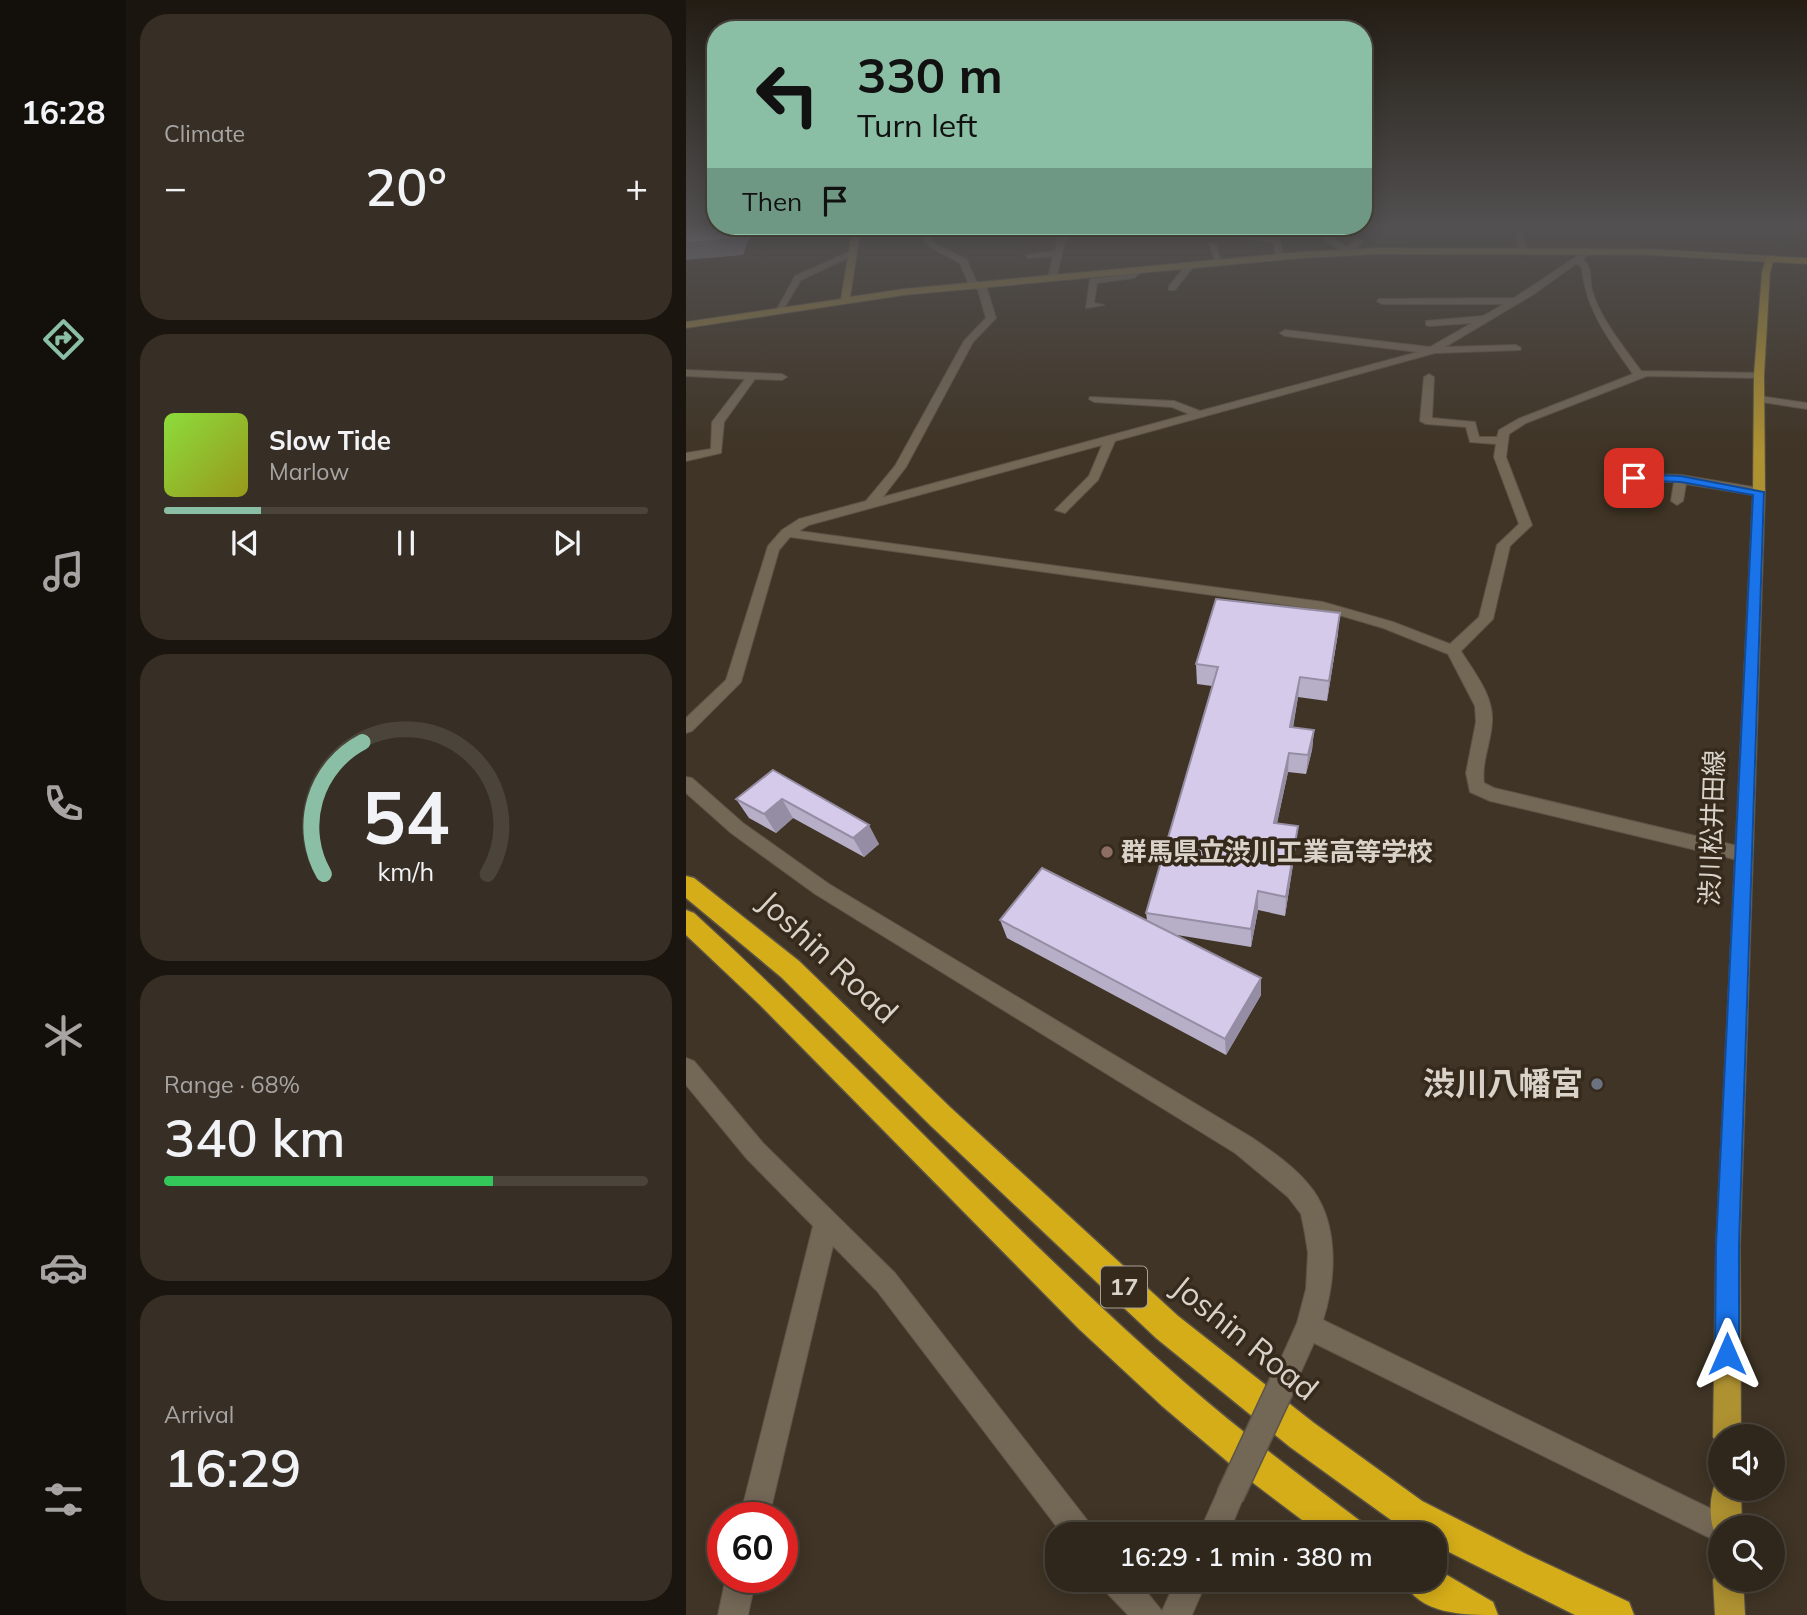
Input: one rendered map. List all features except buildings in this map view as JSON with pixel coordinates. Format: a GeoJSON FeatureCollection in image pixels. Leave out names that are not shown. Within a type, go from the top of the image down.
{"type":"FeatureCollection","features":[{"type":"Feature","properties":{"kind":"highway","name":"Joshin Road"},"geometry":{"type":"LineString","coordinates":[[686,885],[790,969],[942,1117],[1167,1327],[1301,1435],[1410,1513],[1513,1567],[1616,1615]]}},
{"type":"Feature","properties":{"kind":"highway","name":"17"},"geometry":{"type":"LineString","coordinates":[[686,920],[775,1000],[1135,1361],[1281,1486],[1332,1522]]}},
{"type":"Feature","properties":{"kind":"highway"},"geometry":{"type":"LineString","coordinates":[[1441,1592],[1480,1615]]}},
{"type":"Feature","properties":{"kind":"main road","name":"渋川松井田線"},"geometry":{"type":"LineString","coordinates":[[1727,1424],[1728,1245],[1759,492],[1759,375],[1764,301]]}},
{"type":"Feature","properties":{"kind":"main road"},"geometry":{"type":"LineString","coordinates":[[1728,1592],[1729,1614]]}},
{"type":"Feature","properties":{"kind":"street"},"geometry":{"type":"LineString","coordinates":[[778,311],[784,301]]}},
{"type":"Feature","properties":{"kind":"street"},"geometry":{"type":"LineString","coordinates":[[686,325],[837,301]]}},
{"type":"Feature","properties":{"kind":"street"},"geometry":{"type":"LineString","coordinates":[[872,502],[900,467],[969,341],[991,318],[986,301]]}},
{"type":"Feature","properties":{"kind":"street"},"geometry":{"type":"LineString","coordinates":[[1091,301],[1090,306],[1099,305]]}},
{"type":"Feature","properties":{"kind":"street"},"geometry":{"type":"LineString","coordinates":[[686,727],[733,682],[773,549],[787,533],[804,522],[1437,348],[1516,301]]}},
{"type":"Feature","properties":{"kind":"street"},"geometry":{"type":"LineString","coordinates":[[1593,301],[1607,330],[1639,375]]}},
{"type":"Feature","properties":{"kind":"street"},"geometry":{"type":"LineString","coordinates":[[1429,323],[1471,317],[1487,319]]}},
{"type":"Feature","properties":{"kind":"street"},"geometry":{"type":"LineString","coordinates":[[1285,333],[1423,349],[1516,348]]}},
{"type":"Feature","properties":{"kind":"street"},"geometry":{"type":"LineString","coordinates":[[686,373],[782,377]]}},
{"type":"Feature","properties":{"kind":"street"},"geometry":{"type":"LineString","coordinates":[[1453,651],[1460,641],[1486,619],[1504,545],[1526,526],[1500,457],[1503,432],[1522,421],[1639,375],[1759,375]]}},
{"type":"Feature","properties":{"kind":"street"},"geometry":{"type":"LineString","coordinates":[[686,457],[717,451],[718,422],[752,376]]}},
{"type":"Feature","properties":{"kind":"street"},"geometry":{"type":"LineString","coordinates":[[1429,377],[1426,421],[1471,424],[1474,440],[1501,442]]}},
{"type":"Feature","properties":{"kind":"street"},"geometry":{"type":"LineString","coordinates":[[1792,402],[1807,395]]}},
{"type":"Feature","properties":{"kind":"street"},"geometry":{"type":"LineString","coordinates":[[1759,399],[1807,406]]}},
{"type":"Feature","properties":{"kind":"street"},"geometry":{"type":"LineString","coordinates":[[1094,400],[1174,404],[1200,415]]}},
{"type":"Feature","properties":{"kind":"street"},"geometry":{"type":"LineString","coordinates":[[1061,510],[1094,477],[1110,439]]}},
{"type":"Feature","properties":{"kind":"street"},"geometry":{"type":"LineString","coordinates":[[1611,477],[1681,479],[1759,492]]}},
{"type":"Feature","properties":{"kind":"street"},"geometry":{"type":"LineString","coordinates":[[1677,500],[1681,479]]}},
{"type":"Feature","properties":{"kind":"street"},"geometry":{"type":"LineString","coordinates":[[787,533],[1323,606],[1388,625],[1453,651],[1483,706],[1484,737],[1474,773],[1476,788],[1490,794],[1742,854]]}},
{"type":"Feature","properties":{"kind":"street"},"geometry":{"type":"LineString","coordinates":[[686,783],[737,828],[822,889],[1231,1138],[1282,1174],[1311,1208],[1320,1244],[1322,1282],[1308,1327],[1219,1522]]}},
{"type":"Feature","properties":{"kind":"street"},"geometry":{"type":"LineString","coordinates":[[686,1068],[755,1151],[886,1282],[1071,1522]]}},
{"type":"Feature","properties":{"kind":"street"},"geometry":{"type":"LineString","coordinates":[[758,1502],[826,1222]]}},
{"type":"Feature","properties":{"kind":"street"},"geometry":{"type":"LineString","coordinates":[[1308,1327],[1708,1522]]}},
{"type":"Feature","properties":{"kind":"street"},"geometry":{"type":"LineString","coordinates":[[1128,1592],[1150,1615]]}},
{"type":"Feature","properties":{"kind":"street"},"geometry":{"type":"LineString","coordinates":[[1176,1615],[1187,1592]]}},
{"type":"Feature","properties":{"kind":"street"},"geometry":{"type":"LineString","coordinates":[[733,1615],[738,1593]]}},
{"type":"Feature","properties":{"kind":"place","name":"群馬県立渋川工業高等学校"},"geometry":{"type":"Point","coordinates":[1107,852]}},
{"type":"Feature","properties":{"kind":"place","name":"渋川八幡宮"},"geometry":{"type":"Point","coordinates":[1597,1084]}},
{"type":"Feature","properties":{"kind":"route"},"geometry":{"type":"LineString","coordinates":[[1634,478],[1681,479],[1759,492],[1742,854],[1728,1245],[1727,1354]]}}]}
